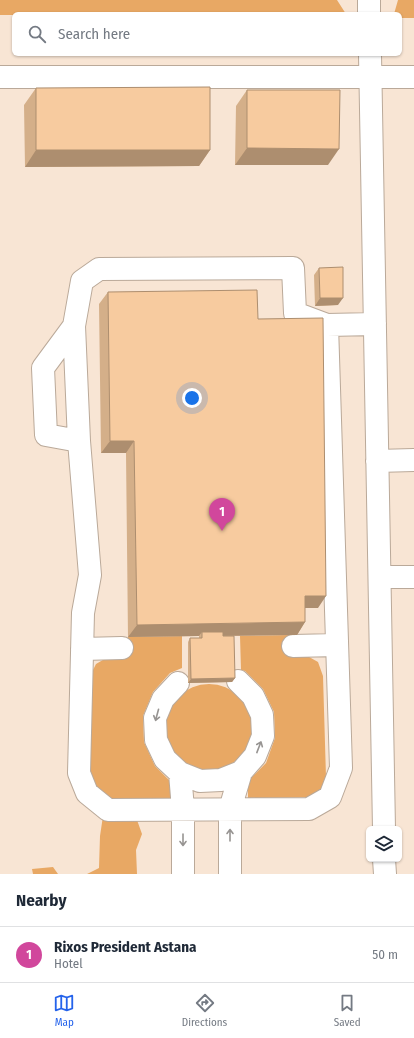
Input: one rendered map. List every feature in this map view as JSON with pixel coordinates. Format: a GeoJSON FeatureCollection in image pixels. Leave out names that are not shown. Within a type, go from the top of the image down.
{"type":"FeatureCollection","features":[{"type":"Feature","properties":{"kind":"street"},"geometry":{"type":"LineString","coordinates":[[369,0],[369,12]]}},
{"type":"Feature","properties":{"kind":"street"},"geometry":{"type":"LineString","coordinates":[[370,56],[384,826]]}},
{"type":"Feature","properties":{"kind":"street"},"geometry":{"type":"LineString","coordinates":[[0,77],[414,77]]}},
{"type":"Feature","properties":{"kind":"street"},"geometry":{"type":"LineString","coordinates":[[327,325],[341,768],[330,797],[309,808],[108,810],[87,793],[79,773],[83,613],[90,575],[79,441],[74,326],[82,281],[99,269],[293,268],[295,313],[327,325],[375,324]]}},
{"type":"Feature","properties":{"kind":"street"},"geometry":{"type":"LineString","coordinates":[[74,326],[43,368],[46,435],[79,441]]}},
{"type":"Feature","properties":{"kind":"street"},"geometry":{"type":"LineString","coordinates":[[378,461],[414,460]]}},
{"type":"Feature","properties":{"kind":"street"},"geometry":{"type":"LineString","coordinates":[[380,577],[414,577]]}},
{"type":"Feature","properties":{"kind":"street"},"geometry":{"type":"LineString","coordinates":[[293,646],[337,645]]}},
{"type":"Feature","properties":{"kind":"street"},"geometry":{"type":"LineString","coordinates":[[82,649],[122,648]]}},
{"type":"Feature","properties":{"kind":"street"},"geometry":{"type":"LineString","coordinates":[[230,874],[230,809],[241,772],[255,756],[263,736],[262,715],[254,696],[238,681]]}},
{"type":"Feature","properties":{"kind":"street"},"geometry":{"type":"LineString","coordinates":[[178,683],[163,699],[155,718],[156,740],[165,759],[180,773],[200,781],[221,780],[241,772]]}},
{"type":"Feature","properties":{"kind":"street"},"geometry":{"type":"LineString","coordinates":[[180,773],[183,809],[183,874]]}},
{"type":"Feature","properties":{"kind":"street"},"geometry":{"type":"LineString","coordinates":[[384,862],[385,874]]}},
{"type":"Feature","properties":{"kind":"shaded area"},"geometry":{"type":"Polygon","coordinates":[[[0,0],[337,0],[345,12],[12,12],[12,15],[0,15],[0,0]]]}},
{"type":"Feature","properties":{"kind":"shaded area"},"geometry":{"type":"Polygon","coordinates":[[[398,0],[414,0],[414,18],[402,18],[402,12],[395,12],[398,0]]]}},
{"type":"Feature","properties":{"kind":"shaded area"},"geometry":{"type":"Polygon","coordinates":[[[289,635],[290,653],[302,653],[318,662],[323,676],[326,777],[322,790],[311,797],[248,798],[248,781],[266,763],[275,738],[274,712],[263,689],[245,671],[241,670],[240,636],[289,635]]]}},
{"type":"Feature","properties":{"kind":"shaded area"},"geometry":{"type":"Polygon","coordinates":[[[182,636],[182,668],[170,673],[153,692],[143,716],[144,742],[155,766],[170,781],[170,798],[107,799],[87,780],[90,676],[96,664],[108,657],[128,656],[128,637],[182,636]]]}},
{"type":"Feature","properties":{"kind":"shaded area"},"geometry":{"type":"Polygon","coordinates":[[[209,684],[226,687],[240,696],[249,710],[252,727],[249,744],[240,758],[226,767],[209,770],[192,767],[178,758],[169,744],[166,727],[169,710],[178,696],[192,687],[209,684]]]}},
{"type":"Feature","properties":{"kind":"shaded area"},"geometry":{"type":"Polygon","coordinates":[[[103,816],[137,820],[142,834],[136,850],[137,874],[87,874],[99,868],[100,836],[103,816]]]}},
{"type":"Feature","properties":{"kind":"shaded area"},"geometry":{"type":"Polygon","coordinates":[[[53,867],[58,874],[33,874],[32,869],[53,867]]]}},
{"type":"Feature","properties":{"kind":"building"},"geometry":{"type":"Polygon","coordinates":[[[210,87],[210,150],[36,150],[36,88],[210,87]]]}},
{"type":"Feature","properties":{"kind":"building"},"geometry":{"type":"Polygon","coordinates":[[[247,90],[340,90],[339,149],[247,148],[247,90]]]}},
{"type":"Feature","properties":{"kind":"building"},"geometry":{"type":"Polygon","coordinates":[[[343,267],[343,298],[320,298],[319,268],[343,267]]]}},
{"type":"Feature","properties":{"kind":"building"},"geometry":{"type":"Polygon","coordinates":[[[257,290],[258,319],[323,318],[326,596],[305,596],[305,622],[137,625],[134,441],[110,441],[108,292],[257,290]]]}},
{"type":"Feature","properties":{"kind":"building"},"geometry":{"type":"Polygon","coordinates":[[[202,632],[223,632],[223,636],[234,636],[235,678],[191,679],[190,638],[202,638],[202,632]]]}},
{"type":"Feature","properties":{"kind":"place","name":"Rixos President Astana"},"geometry":{"type":"Point","coordinates":[222,531]}}]}
